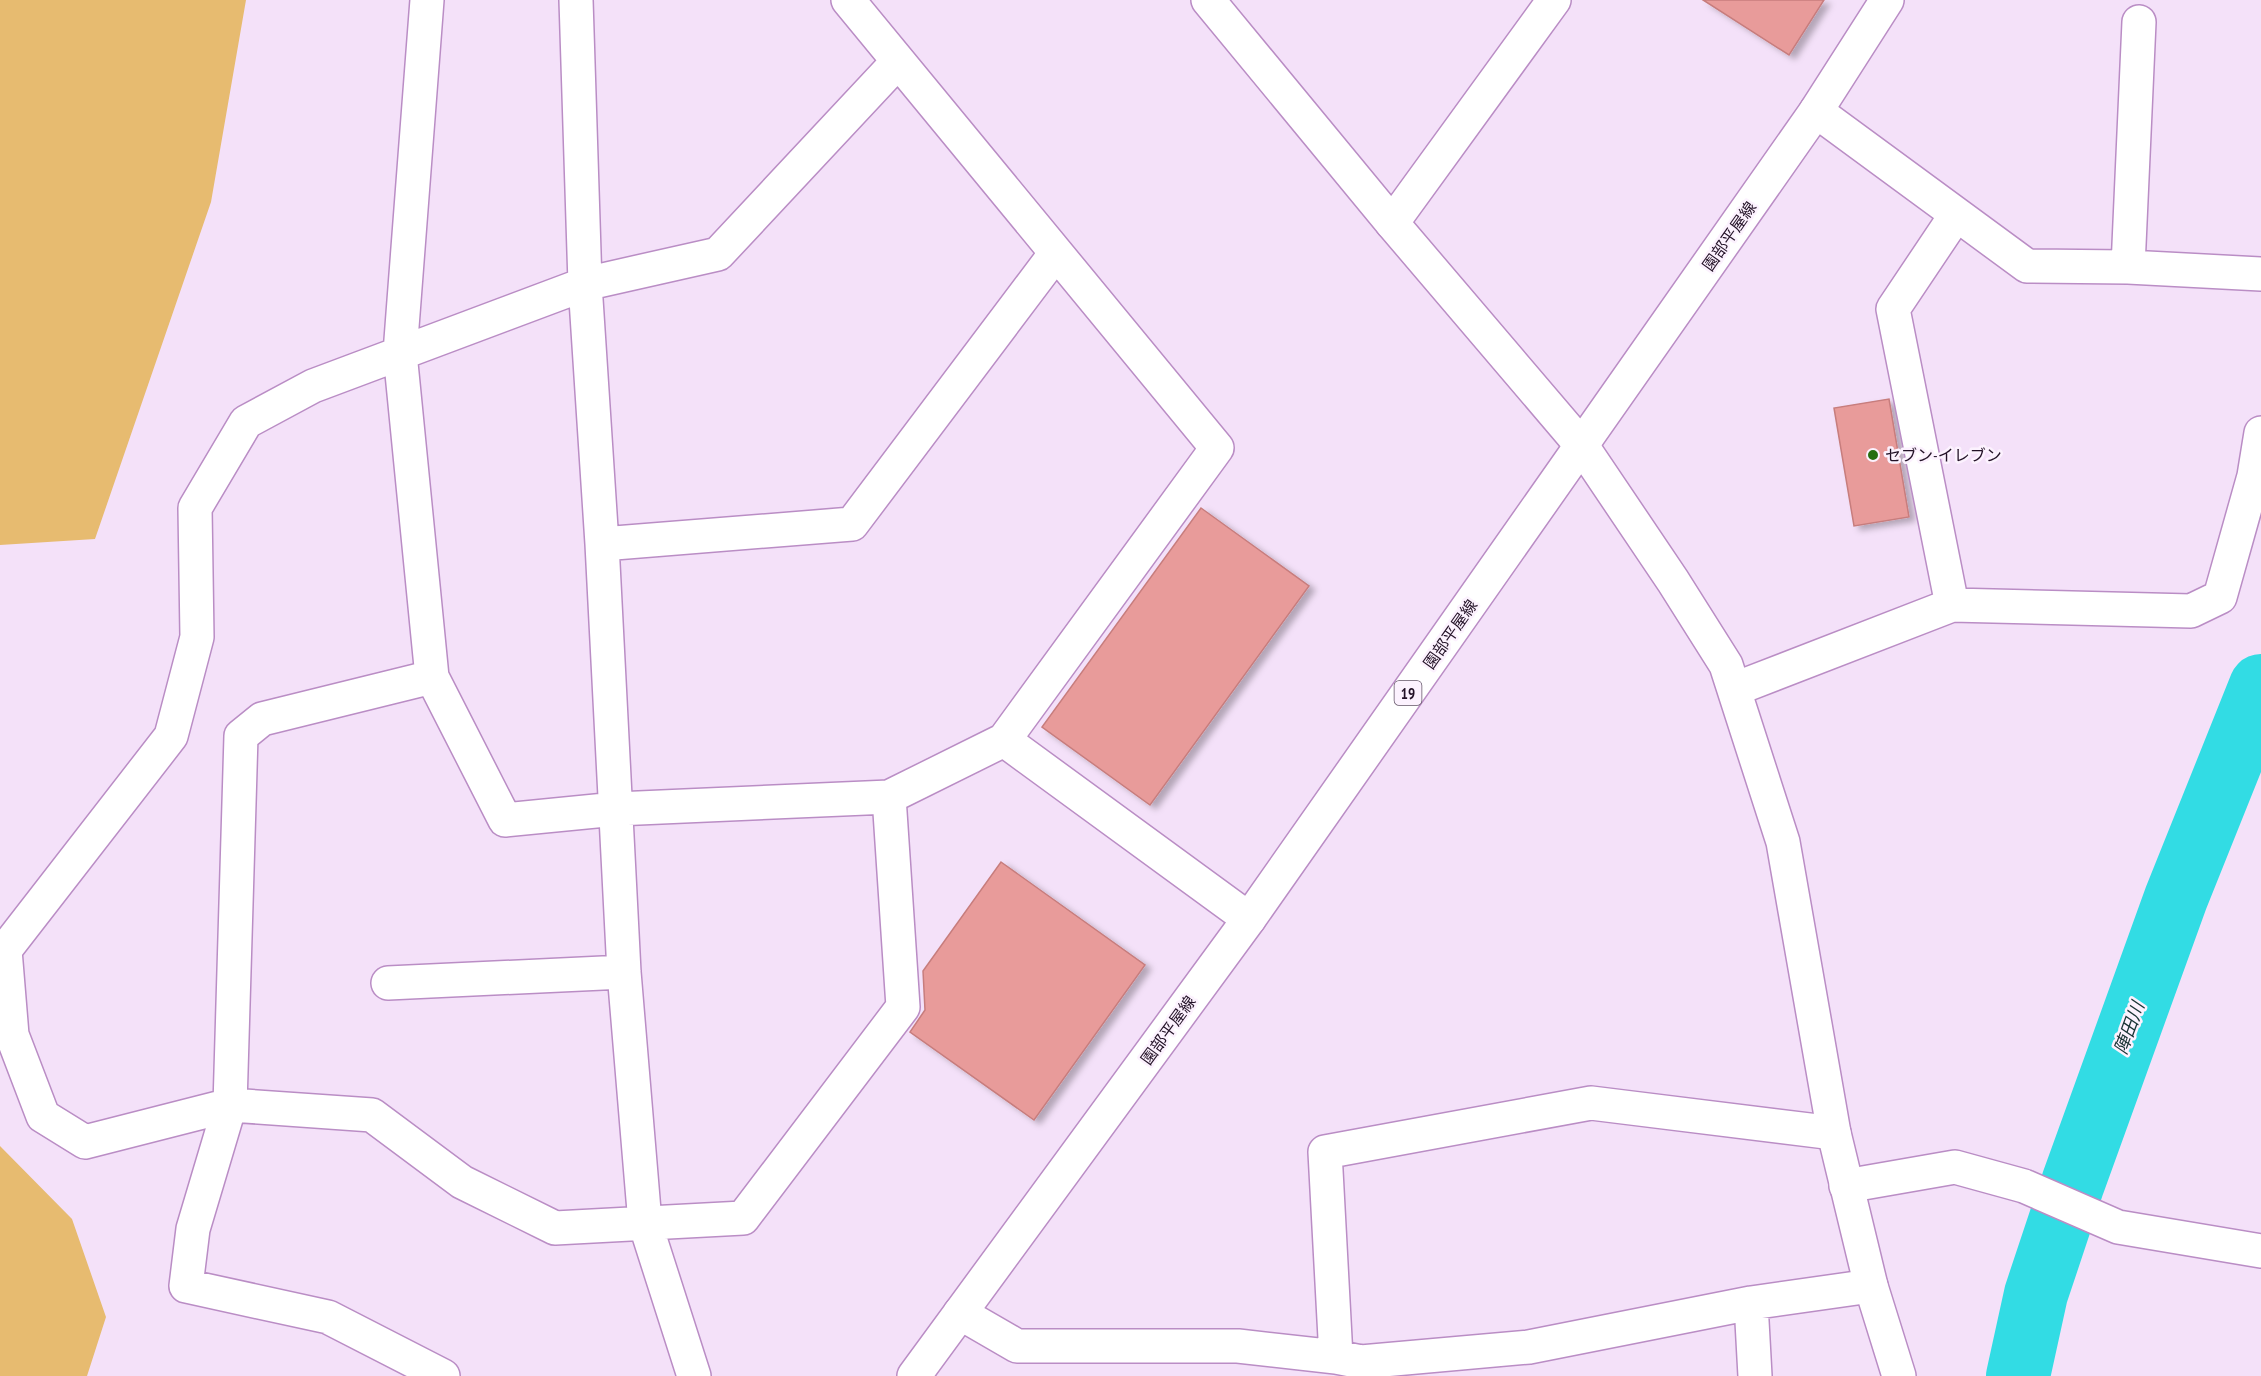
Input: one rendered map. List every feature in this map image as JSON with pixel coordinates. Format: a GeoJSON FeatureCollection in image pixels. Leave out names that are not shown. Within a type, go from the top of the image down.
{"type":"FeatureCollection","features":[{"type":"Feature","properties":{"kind":"street"},"geometry":{"type":"LineString","coordinates":[[427,0],[400,353],[432,677],[505,820],[616,809],[889,797],[1005,740],[1216,448],[848,0]]}},
{"type":"Feature","properties":{"kind":"street"},"geometry":{"type":"LineString","coordinates":[[576,0],[585,284],[602,544],[624,972],[645,1223],[694,1376]]}},
{"type":"Feature","properties":{"kind":"street"},"geometry":{"type":"LineString","coordinates":[[1208,0],[1392,224],[1582,446],[1673,581],[1726,665],[1783,842],[1834,1133],[1871,1286],[1899,1376]]}},
{"type":"Feature","properties":{"kind":"street"},"geometry":{"type":"LineString","coordinates":[[1392,224],[1554,0]]}},
{"type":"Feature","properties":{"kind":"street","name":"園部平屋線"},"geometry":{"type":"LineString","coordinates":[[914,1376],[1249,920],[1816,111],[1887,0]]}},
{"type":"Feature","properties":{"kind":"street"},"geometry":{"type":"LineString","coordinates":[[2128,267],[2139,22]]}},
{"type":"Feature","properties":{"kind":"street"},"geometry":{"type":"LineString","coordinates":[[889,797],[903,1007],[743,1218],[555,1228],[462,1182],[372,1114],[230,1105],[85,1142],[43,1116],[12,1035],[5,950],[171,736],[197,637],[195,507],[246,422],[313,386],[585,284],[718,254],[890,70]]}},
{"type":"Feature","properties":{"kind":"street"},"geometry":{"type":"LineString","coordinates":[[1816,111],[2027,266],[2128,267],[2261,274]]}},
{"type":"Feature","properties":{"kind":"street"},"geometry":{"type":"LineString","coordinates":[[1952,604],[1893,309],[1956,215]]}},
{"type":"Feature","properties":{"kind":"street"},"geometry":{"type":"LineString","coordinates":[[602,544],[852,524],[1056,253]]}},
{"type":"Feature","properties":{"kind":"street"},"geometry":{"type":"LineString","coordinates":[[1735,689],[1952,604],[2191,611],[2220,597],[2254,476],[2261,433]]}},
{"type":"Feature","properties":{"kind":"street"},"geometry":{"type":"LineString","coordinates":[[432,677],[262,719],[241,736],[230,1105],[193,1229],[186,1286],[328,1317],[443,1376]]}},
{"type":"Feature","properties":{"kind":"street"},"geometry":{"type":"LineString","coordinates":[[1005,740],[1249,920]]}},
{"type":"Feature","properties":{"kind":"street"},"geometry":{"type":"LineString","coordinates":[[388,983],[624,972]]}},
{"type":"Feature","properties":{"kind":"street"},"geometry":{"type":"LineString","coordinates":[[1353,1365],[1325,1152],[1591,1104],[1834,1133]]}},
{"type":"Feature","properties":{"kind":"street"},"geometry":{"type":"LineString","coordinates":[[1846,1186],[1954,1167],[2024,1186],[2118,1227],[2261,1251]]}},
{"type":"Feature","properties":{"kind":"street"},"geometry":{"type":"LineString","coordinates":[[960,1314],[1017,1346],[1238,1346],[1353,1365],[1529,1347],[1751,1303],[1871,1286]]}},
{"type":"Feature","properties":{"kind":"street"},"geometry":{"type":"LineString","coordinates":[[1751,1303],[1755,1376]]}},
{"type":"Feature","properties":{"kind":"shaded area"},"geometry":{"type":"Polygon","coordinates":[[[0,0],[246,0],[211,202],[95,539],[0,545],[0,0]]]}},
{"type":"Feature","properties":{"kind":"shaded area"},"geometry":{"type":"Polygon","coordinates":[[[0,1146],[72,1219],[106,1317],[87,1376],[0,1376],[0,1146]]]}},
{"type":"Feature","properties":{"kind":"building"},"geometry":{"type":"Polygon","coordinates":[[[1703,0],[1824,0],[1789,55],[1703,0]]]}},
{"type":"Feature","properties":{"kind":"building"},"geometry":{"type":"Polygon","coordinates":[[[1889,399],[1909,517],[1854,526],[1834,408],[1889,399]]]}},
{"type":"Feature","properties":{"kind":"building"},"geometry":{"type":"Polygon","coordinates":[[[1201,508],[1309,586],[1150,805],[1042,727],[1201,508]]]}},
{"type":"Feature","properties":{"kind":"building"},"geometry":{"type":"Polygon","coordinates":[[[1001,862],[1145,965],[1034,1120],[910,1032],[925,1010],[923,971],[1001,862]]]}},
{"type":"Feature","properties":{"kind":"waterway","name":"陣田川"},"geometry":{"type":"LineString","coordinates":[[2018,1376],[2036,1294],[2073,1183],[2176,898],[2261,686]]}},
{"type":"Feature","properties":{"kind":"place","name":"セブン-イレブン"},"geometry":{"type":"Point","coordinates":[1873,455]}}]}
